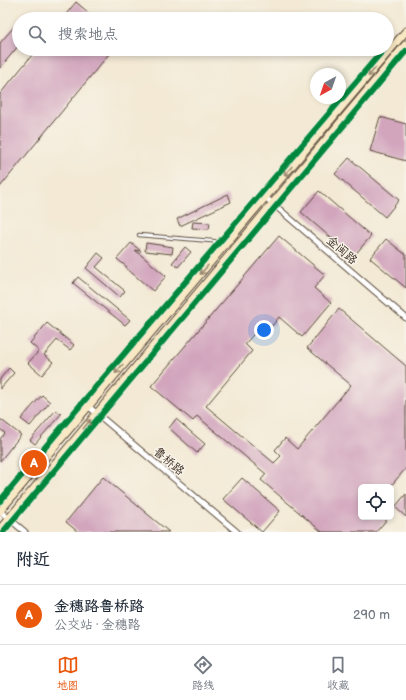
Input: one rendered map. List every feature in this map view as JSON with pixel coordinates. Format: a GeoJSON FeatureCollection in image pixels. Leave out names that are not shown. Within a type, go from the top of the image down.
{"type":"FeatureCollection","features":[{"type":"Feature","properties":{"kind":"street"},"geometry":{"type":"LineString","coordinates":[[394,54],[403,43],[406,31]]}},
{"type":"Feature","properties":{"kind":"street"},"geometry":{"type":"LineString","coordinates":[[394,53],[403,43]]}},
{"type":"Feature","properties":{"kind":"street"},"geometry":{"type":"LineString","coordinates":[[25,532],[0,511],[266,197],[391,56]]}},
{"type":"Feature","properties":{"kind":"street"},"geometry":{"type":"LineString","coordinates":[[0,529],[96,412],[273,203],[392,56]]}},
{"type":"Feature","properties":{"kind":"street","name":"金闽路"},"geometry":{"type":"LineString","coordinates":[[266,197],[406,318]]}},
{"type":"Feature","properties":{"kind":"street","name":"鲁桥路"},"geometry":{"type":"LineString","coordinates":[[88,406],[237,532]]}},
{"type":"Feature","properties":{"kind":"lane"},"geometry":{"type":"LineString","coordinates":[[138,235],[227,243]]}},
{"type":"Feature","properties":{"kind":"building"},"geometry":{"type":"Polygon","coordinates":[[[76,2],[88,12],[68,12],[76,2]]]}},
{"type":"Feature","properties":{"kind":"building"},"geometry":{"type":"Polygon","coordinates":[[[12,29],[12,53],[0,68],[0,43],[12,29]]]}},
{"type":"Feature","properties":{"kind":"building"},"geometry":{"type":"Polygon","coordinates":[[[31,56],[107,56],[0,187],[0,94],[31,56]]]}},
{"type":"Feature","properties":{"kind":"building"},"geometry":{"type":"Polygon","coordinates":[[[380,117],[406,124],[406,161],[370,151],[380,117]]]}},
{"type":"Feature","properties":{"kind":"building"},"geometry":{"type":"Polygon","coordinates":[[[349,158],[399,200],[385,217],[335,174],[349,158]]]}},
{"type":"Feature","properties":{"kind":"building"},"geometry":{"type":"Polygon","coordinates":[[[319,191],[371,236],[353,257],[301,212],[319,191]]]}},
{"type":"Feature","properties":{"kind":"building"},"geometry":{"type":"Polygon","coordinates":[[[228,194],[231,202],[180,226],[177,219],[228,194]]]}},
{"type":"Feature","properties":{"kind":"building"},"geometry":{"type":"Polygon","coordinates":[[[193,222],[210,223],[209,229],[192,228],[193,222]]]}},
{"type":"Feature","properties":{"kind":"building"},"geometry":{"type":"Polygon","coordinates":[[[279,236],[325,275],[314,288],[331,303],[302,337],[279,317],[272,326],[265,321],[245,344],[252,351],[206,406],[274,463],[281,456],[275,450],[285,438],[297,449],[351,385],[307,348],[339,309],[406,366],[406,468],[393,484],[358,484],[358,520],[386,520],[376,532],[322,532],[261,480],[266,474],[197,416],[193,421],[151,386],[279,236]]]}},
{"type":"Feature","properties":{"kind":"building"},"geometry":{"type":"Polygon","coordinates":[[[386,239],[406,255],[406,288],[370,258],[386,239]]]}},
{"type":"Feature","properties":{"kind":"building"},"geometry":{"type":"Polygon","coordinates":[[[131,243],[141,251],[135,250],[166,276],[153,291],[117,259],[131,243]]]}},
{"type":"Feature","properties":{"kind":"building"},"geometry":{"type":"Polygon","coordinates":[[[146,243],[173,247],[172,254],[145,251],[146,243]]]}},
{"type":"Feature","properties":{"kind":"building"},"geometry":{"type":"Polygon","coordinates":[[[185,247],[191,252],[178,267],[172,263],[185,247]]]}},
{"type":"Feature","properties":{"kind":"building"},"geometry":{"type":"Polygon","coordinates":[[[98,253],[104,258],[96,267],[125,291],[120,297],[86,268],[98,253]]]}},
{"type":"Feature","properties":{"kind":"building"},"geometry":{"type":"Polygon","coordinates":[[[78,277],[130,320],[125,325],[73,283],[78,277]]]}},
{"type":"Feature","properties":{"kind":"building"},"geometry":{"type":"Polygon","coordinates":[[[47,323],[74,345],[70,350],[57,340],[44,355],[53,362],[42,375],[28,363],[39,351],[30,343],[47,323]]]}},
{"type":"Feature","properties":{"kind":"building"},"geometry":{"type":"Polygon","coordinates":[[[9,368],[14,373],[0,389],[0,379],[9,368]]]}},
{"type":"Feature","properties":{"kind":"building"},"geometry":{"type":"Polygon","coordinates":[[[42,395],[50,402],[30,426],[21,419],[42,395]]]}},
{"type":"Feature","properties":{"kind":"building"},"geometry":{"type":"Polygon","coordinates":[[[56,410],[61,414],[35,444],[30,440],[56,410]]]}},
{"type":"Feature","properties":{"kind":"building"},"geometry":{"type":"Polygon","coordinates":[[[0,419],[21,435],[0,461],[0,439],[5,433],[0,429],[0,419]]]}},
{"type":"Feature","properties":{"kind":"building"},"geometry":{"type":"Polygon","coordinates":[[[176,419],[205,444],[197,453],[169,428],[176,419]]]}},
{"type":"Feature","properties":{"kind":"building"},"geometry":{"type":"Polygon","coordinates":[[[103,477],[169,532],[78,532],[66,522],[103,477]]]}},
{"type":"Feature","properties":{"kind":"building"},"geometry":{"type":"Polygon","coordinates":[[[242,478],[280,511],[262,532],[223,499],[242,478]]]}},
{"type":"Feature","properties":{"kind":"building"},"geometry":{"type":"Polygon","coordinates":[[[406,494],[406,517],[395,507],[406,494]]]}},
{"type":"Feature","properties":{"kind":"cycle path"},"geometry":{"type":"LineString","coordinates":[[3,532],[406,51]]}},
{"type":"Feature","properties":{"kind":"cycle path"},"geometry":{"type":"LineString","coordinates":[[0,501],[378,56]]}},
{"type":"Feature","properties":{"kind":"place","name":"金穗路鲁桥路"},"geometry":{"type":"Point","coordinates":[34,463]}}]}
